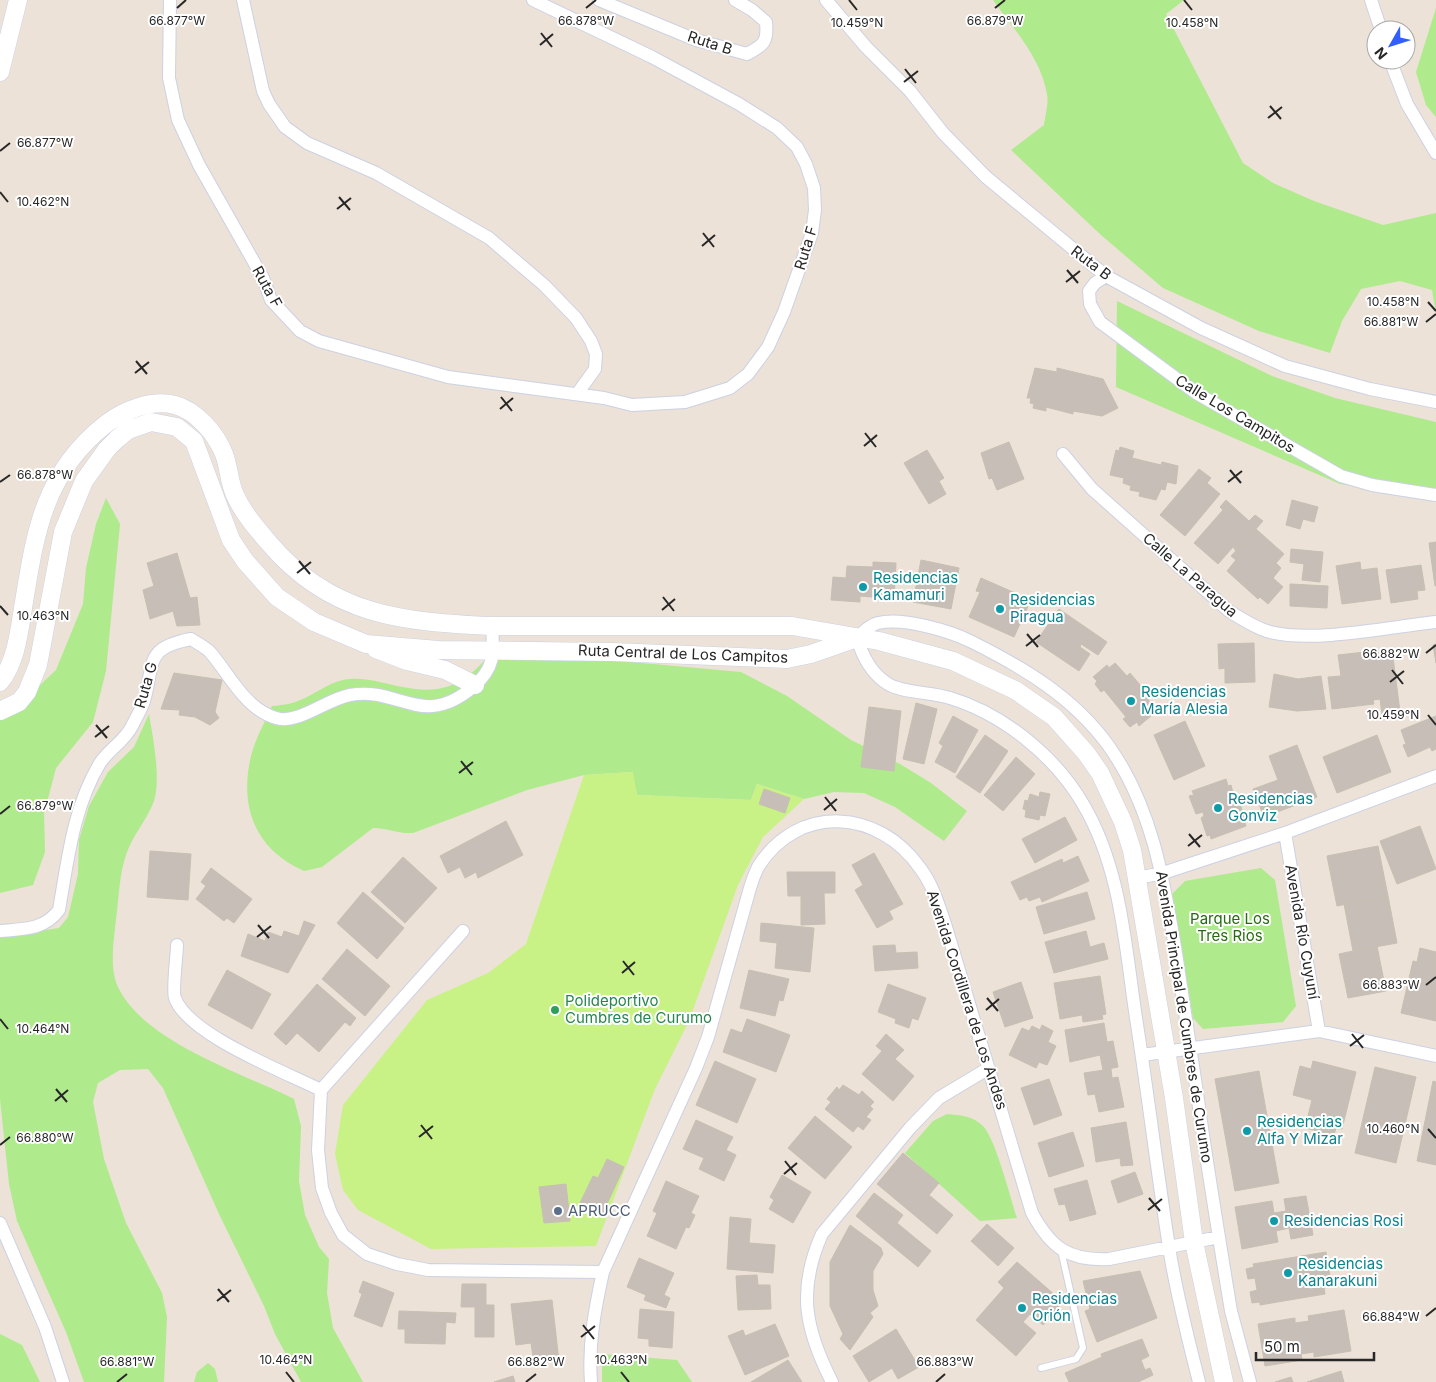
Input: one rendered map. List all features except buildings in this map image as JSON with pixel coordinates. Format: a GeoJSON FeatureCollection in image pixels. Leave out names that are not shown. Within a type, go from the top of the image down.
{"type":"FeatureCollection","features":[{"type":"Feature","properties":{"kind":"main road"},"geometry":{"type":"LineString","coordinates":[[0,72],[18,0]]}},
{"type":"Feature","properties":{"kind":"main road","name":"Ruta Central de Los Campitos"},"geometry":{"type":"LineString","coordinates":[[0,682],[6,674],[16,647],[36,540],[52,488],[74,455],[98,430],[127,411],[155,404],[176,405],[199,419],[211,431],[223,453],[235,495],[248,518],[274,549],[313,583],[360,608],[394,618],[444,624],[492,626],[792,626],[857,638]]}},
{"type":"Feature","properties":{"kind":"main road","name":"Ruta Central de Los Campitos"},"geometry":{"type":"LineString","coordinates":[[0,711],[19,702],[27,692],[38,665],[63,532],[84,481],[107,448],[117,438],[128,430],[151,422],[177,427],[194,441],[231,540],[245,561],[277,597],[293,610],[314,622],[366,644],[438,650],[612,652],[787,659],[811,654],[857,638]]}},
{"type":"Feature","properties":{"kind":"main road","name":"Avenida Principal de Cumbres de Curumo"},"geometry":{"type":"LineString","coordinates":[[857,638],[927,653],[972,669],[1015,690],[1054,717],[1086,753],[1100,773],[1123,822],[1137,878],[1166,1051],[1194,1242],[1224,1382]]}},
{"type":"Feature","properties":{"kind":"main road"},"geometry":{"type":"LineString","coordinates":[[366,644],[407,662],[445,670],[475,685]]}},
{"type":"Feature","properties":{"kind":"street","name":"Ruta F"},"geometry":{"type":"LineString","coordinates":[[170,0],[170,78],[178,120],[200,165],[263,278],[271,300],[300,331],[319,341],[448,377],[577,394],[632,405],[685,402],[730,388],[748,374],[768,347],[778,327],[812,233],[815,210],[814,188],[806,164],[797,147],[777,128],[739,104],[652,57],[533,0]]}},
{"type":"Feature","properties":{"kind":"street"},"geometry":{"type":"LineString","coordinates":[[243,0],[263,91],[268,104],[285,127],[308,143],[376,173],[489,238],[544,285],[576,318],[591,341],[596,354],[594,369],[577,394]]}},
{"type":"Feature","properties":{"kind":"street","name":"Ruta B"},"geometry":{"type":"LineString","coordinates":[[599,0],[696,40],[747,54],[762,46],[767,35],[766,22],[752,10],[735,0]]}},
{"type":"Feature","properties":{"kind":"street","name":"Ruta B"},"geometry":{"type":"LineString","coordinates":[[826,0],[910,92],[944,133],[986,177],[1106,276],[1201,328],[1285,366],[1370,389],[1436,402]]}},
{"type":"Feature","properties":{"kind":"street"},"geometry":{"type":"LineString","coordinates":[[1371,0],[1378,20]]}},
{"type":"Feature","properties":{"kind":"street"},"geometry":{"type":"LineString","coordinates":[[1394,70],[1407,104],[1436,152]]}},
{"type":"Feature","properties":{"kind":"street","name":"Calle Los Campitos"},"geometry":{"type":"LineString","coordinates":[[1106,276],[1095,283],[1088,291],[1090,304],[1100,322],[1196,393],[1341,476],[1372,485],[1436,495]]}},
{"type":"Feature","properties":{"kind":"street","name":"Calle La Paragua"},"geometry":{"type":"LineString","coordinates":[[1063,454],[1092,489],[1229,610],[1250,624],[1282,634],[1310,636],[1436,622]]}},
{"type":"Feature","properties":{"kind":"street","name":"Avenida Principal de Cumbres de Curumo"},"geometry":{"type":"LineString","coordinates":[[857,638],[869,627],[890,621],[933,629],[966,639],[1026,671],[1065,698],[1093,726],[1120,763],[1147,823],[1163,873],[1231,1311],[1250,1382]]}},
{"type":"Feature","properties":{"kind":"street"},"geometry":{"type":"LineString","coordinates":[[492,626],[494,650]]}},
{"type":"Feature","properties":{"kind":"street"},"geometry":{"type":"LineString","coordinates":[[857,638],[862,653],[871,668],[886,684],[950,698],[988,714],[1046,757],[1074,788],[1098,832],[1115,883],[1169,1246],[1199,1382]]}},
{"type":"Feature","properties":{"kind":"street","name":"Ruta G"},"geometry":{"type":"LineString","coordinates":[[0,932],[39,927],[51,920],[60,910],[73,829],[83,794],[102,761],[128,735],[144,703],[155,655],[170,643],[191,639],[208,650],[254,708],[277,719],[298,718],[332,699],[353,694],[372,695],[432,707],[447,704],[475,685],[490,670],[494,650]]}},
{"type":"Feature","properties":{"kind":"street"},"geometry":{"type":"LineString","coordinates":[[1137,878],[1163,873],[1285,833],[1436,776]]}},
{"type":"Feature","properties":{"kind":"street","name":"Avenida Cordillera de Los Andes"},"geometry":{"type":"LineString","coordinates":[[591,1382],[591,1339],[603,1272],[700,1060],[750,888],[758,867],[774,848],[794,833],[818,822],[839,820],[861,823],[884,832],[906,851],[920,868],[933,889],[1032,1213],[1044,1236],[1061,1249],[1091,1260],[1109,1259],[1219,1237]]}},
{"type":"Feature","properties":{"kind":"street","name":"Avenida Río Cuyuní"},"geometry":{"type":"LineString","coordinates":[[1285,833],[1319,1031]]}},
{"type":"Feature","properties":{"kind":"street"},"geometry":{"type":"LineString","coordinates":[[462,931],[321,1090],[318,1150],[322,1188],[331,1213],[343,1235],[367,1254],[428,1270],[603,1272]]}},
{"type":"Feature","properties":{"kind":"street"},"geometry":{"type":"LineString","coordinates":[[177,945],[174,997],[188,1017],[210,1035],[321,1090]]}},
{"type":"Feature","properties":{"kind":"street"},"geometry":{"type":"LineString","coordinates":[[1142,1055],[1319,1031],[1436,1056]]}},
{"type":"Feature","properties":{"kind":"street"},"geometry":{"type":"LineString","coordinates":[[832,1382],[816,1350],[809,1328],[807,1309],[809,1271],[814,1251],[822,1234],[910,1128],[938,1098],[989,1068]]}},
{"type":"Feature","properties":{"kind":"street"},"geometry":{"type":"LineString","coordinates":[[0,1223],[45,1327],[63,1382]]}},
{"type":"Feature","properties":{"kind":"lane"},"geometry":{"type":"LineString","coordinates":[[1041,1368],[1076,1359],[1083,1348],[1061,1249]]}},
{"type":"Feature","properties":{"kind":"green space"},"geometry":{"type":"Polygon","coordinates":[[[993,0],[1184,0],[1166,14],[1243,163],[1273,183],[1314,201],[1383,225],[1436,213],[1436,313],[1432,290],[1400,281],[1361,289],[1342,321],[1330,353],[1259,331],[1163,288],[1101,235],[1011,150],[1044,125],[1047,98],[1044,81],[1033,56],[993,0]]]}},
{"type":"Feature","properties":{"kind":"green space"},"geometry":{"type":"Polygon","coordinates":[[[1436,8],[1436,117],[1426,105],[1416,72],[1436,8]]]}},
{"type":"Feature","properties":{"kind":"green space"},"geometry":{"type":"Polygon","coordinates":[[[1117,301],[1272,376],[1335,398],[1436,422],[1436,498],[1340,484],[1116,387],[1117,301]]]}},
{"type":"Feature","properties":{"kind":"green space"},"geometry":{"type":"Polygon","coordinates":[[[106,498],[120,524],[106,671],[93,722],[56,768],[44,814],[45,852],[33,885],[0,893],[0,707],[40,685],[56,670],[83,604],[86,568],[96,524],[106,498]]]}},
{"type":"Feature","properties":{"kind":"green space"},"geometry":{"type":"Polygon","coordinates":[[[499,645],[543,654],[741,672],[787,696],[851,740],[900,764],[931,783],[967,811],[944,841],[895,807],[864,793],[834,792],[804,799],[757,784],[751,800],[637,795],[632,772],[584,775],[527,790],[413,833],[373,828],[322,867],[304,871],[287,862],[273,851],[255,824],[247,792],[251,756],[272,706],[292,703],[336,682],[351,679],[369,680],[415,689],[430,690],[443,688],[465,678],[499,645]]]}},
{"type":"Feature","properties":{"kind":"green space"},"geometry":{"type":"Polygon","coordinates":[[[149,714],[156,758],[156,792],[151,808],[132,841],[122,870],[113,944],[115,979],[131,1007],[149,1024],[171,1040],[222,1067],[294,1099],[301,1126],[299,1181],[305,1215],[319,1247],[329,1259],[327,1293],[333,1328],[363,1382],[301,1382],[275,1334],[264,1306],[219,1214],[163,1088],[148,1069],[120,1070],[98,1083],[93,1102],[104,1159],[126,1223],[162,1293],[167,1317],[164,1382],[84,1382],[66,1332],[17,1221],[9,1184],[0,1099],[0,937],[59,928],[68,917],[78,874],[79,840],[89,806],[108,772],[134,747],[149,714]]]}},
{"type":"Feature","properties":{"kind":"green space","name":"Polideportivo Cumbres de Curumo"},"geometry":{"type":"Polygon","coordinates":[[[633,772],[637,795],[751,800],[757,784],[804,799],[763,837],[738,885],[689,1021],[655,1089],[596,1246],[431,1249],[358,1210],[343,1190],[335,1154],[343,1105],[427,1000],[488,973],[526,944],[584,775],[633,772]]]}},
{"type":"Feature","properties":{"kind":"green space","name":"Parque Los Tres Rios"},"geometry":{"type":"Polygon","coordinates":[[[1261,868],[1275,880],[1296,1006],[1283,1022],[1203,1029],[1193,1018],[1172,894],[1185,881],[1261,868]]]}},
{"type":"Feature","properties":{"kind":"green space"},"geometry":{"type":"Polygon","coordinates":[[[947,1114],[971,1118],[983,1126],[988,1133],[998,1156],[1017,1218],[980,1221],[905,1153],[933,1121],[947,1114]]]}},
{"type":"Feature","properties":{"kind":"green space"},"geometry":{"type":"Polygon","coordinates":[[[0,1334],[22,1345],[40,1382],[0,1382],[0,1334]]]}},
{"type":"Feature","properties":{"kind":"green space"},"geometry":{"type":"Polygon","coordinates":[[[602,1354],[677,1360],[692,1382],[602,1382],[602,1354]]]}},
{"type":"Feature","properties":{"kind":"green space"},"geometry":{"type":"Polygon","coordinates":[[[208,1363],[215,1369],[218,1382],[194,1382],[197,1372],[208,1363]]]}},
{"type":"Feature","properties":{"kind":"place","name":"Residencias Kamamuri"},"geometry":{"type":"Point","coordinates":[863,587]}},
{"type":"Feature","properties":{"kind":"place","name":"Residencias Piragua"},"geometry":{"type":"Point","coordinates":[1000,609]}},
{"type":"Feature","properties":{"kind":"place","name":"Residencias María Alesia"},"geometry":{"type":"Point","coordinates":[1131,701]}},
{"type":"Feature","properties":{"kind":"place","name":"Residencias Gonviz"},"geometry":{"type":"Point","coordinates":[1218,808]}},
{"type":"Feature","properties":{"kind":"place","name":"Polideportivo Cumbres de Curumo"},"geometry":{"type":"Point","coordinates":[555,1010]}},
{"type":"Feature","properties":{"kind":"place","name":"Residencias Alfa Y Mizar"},"geometry":{"type":"Point","coordinates":[1247,1131]}},
{"type":"Feature","properties":{"kind":"place","name":"APRUCC"},"geometry":{"type":"Point","coordinates":[558,1211]}},
{"type":"Feature","properties":{"kind":"place","name":"Residencias Rosi"},"geometry":{"type":"Point","coordinates":[1274,1221]}},
{"type":"Feature","properties":{"kind":"place","name":"Residencias Kanarakuni"},"geometry":{"type":"Point","coordinates":[1288,1273]}},
{"type":"Feature","properties":{"kind":"place","name":"Residencias Orión"},"geometry":{"type":"Point","coordinates":[1022,1308]}}]}
